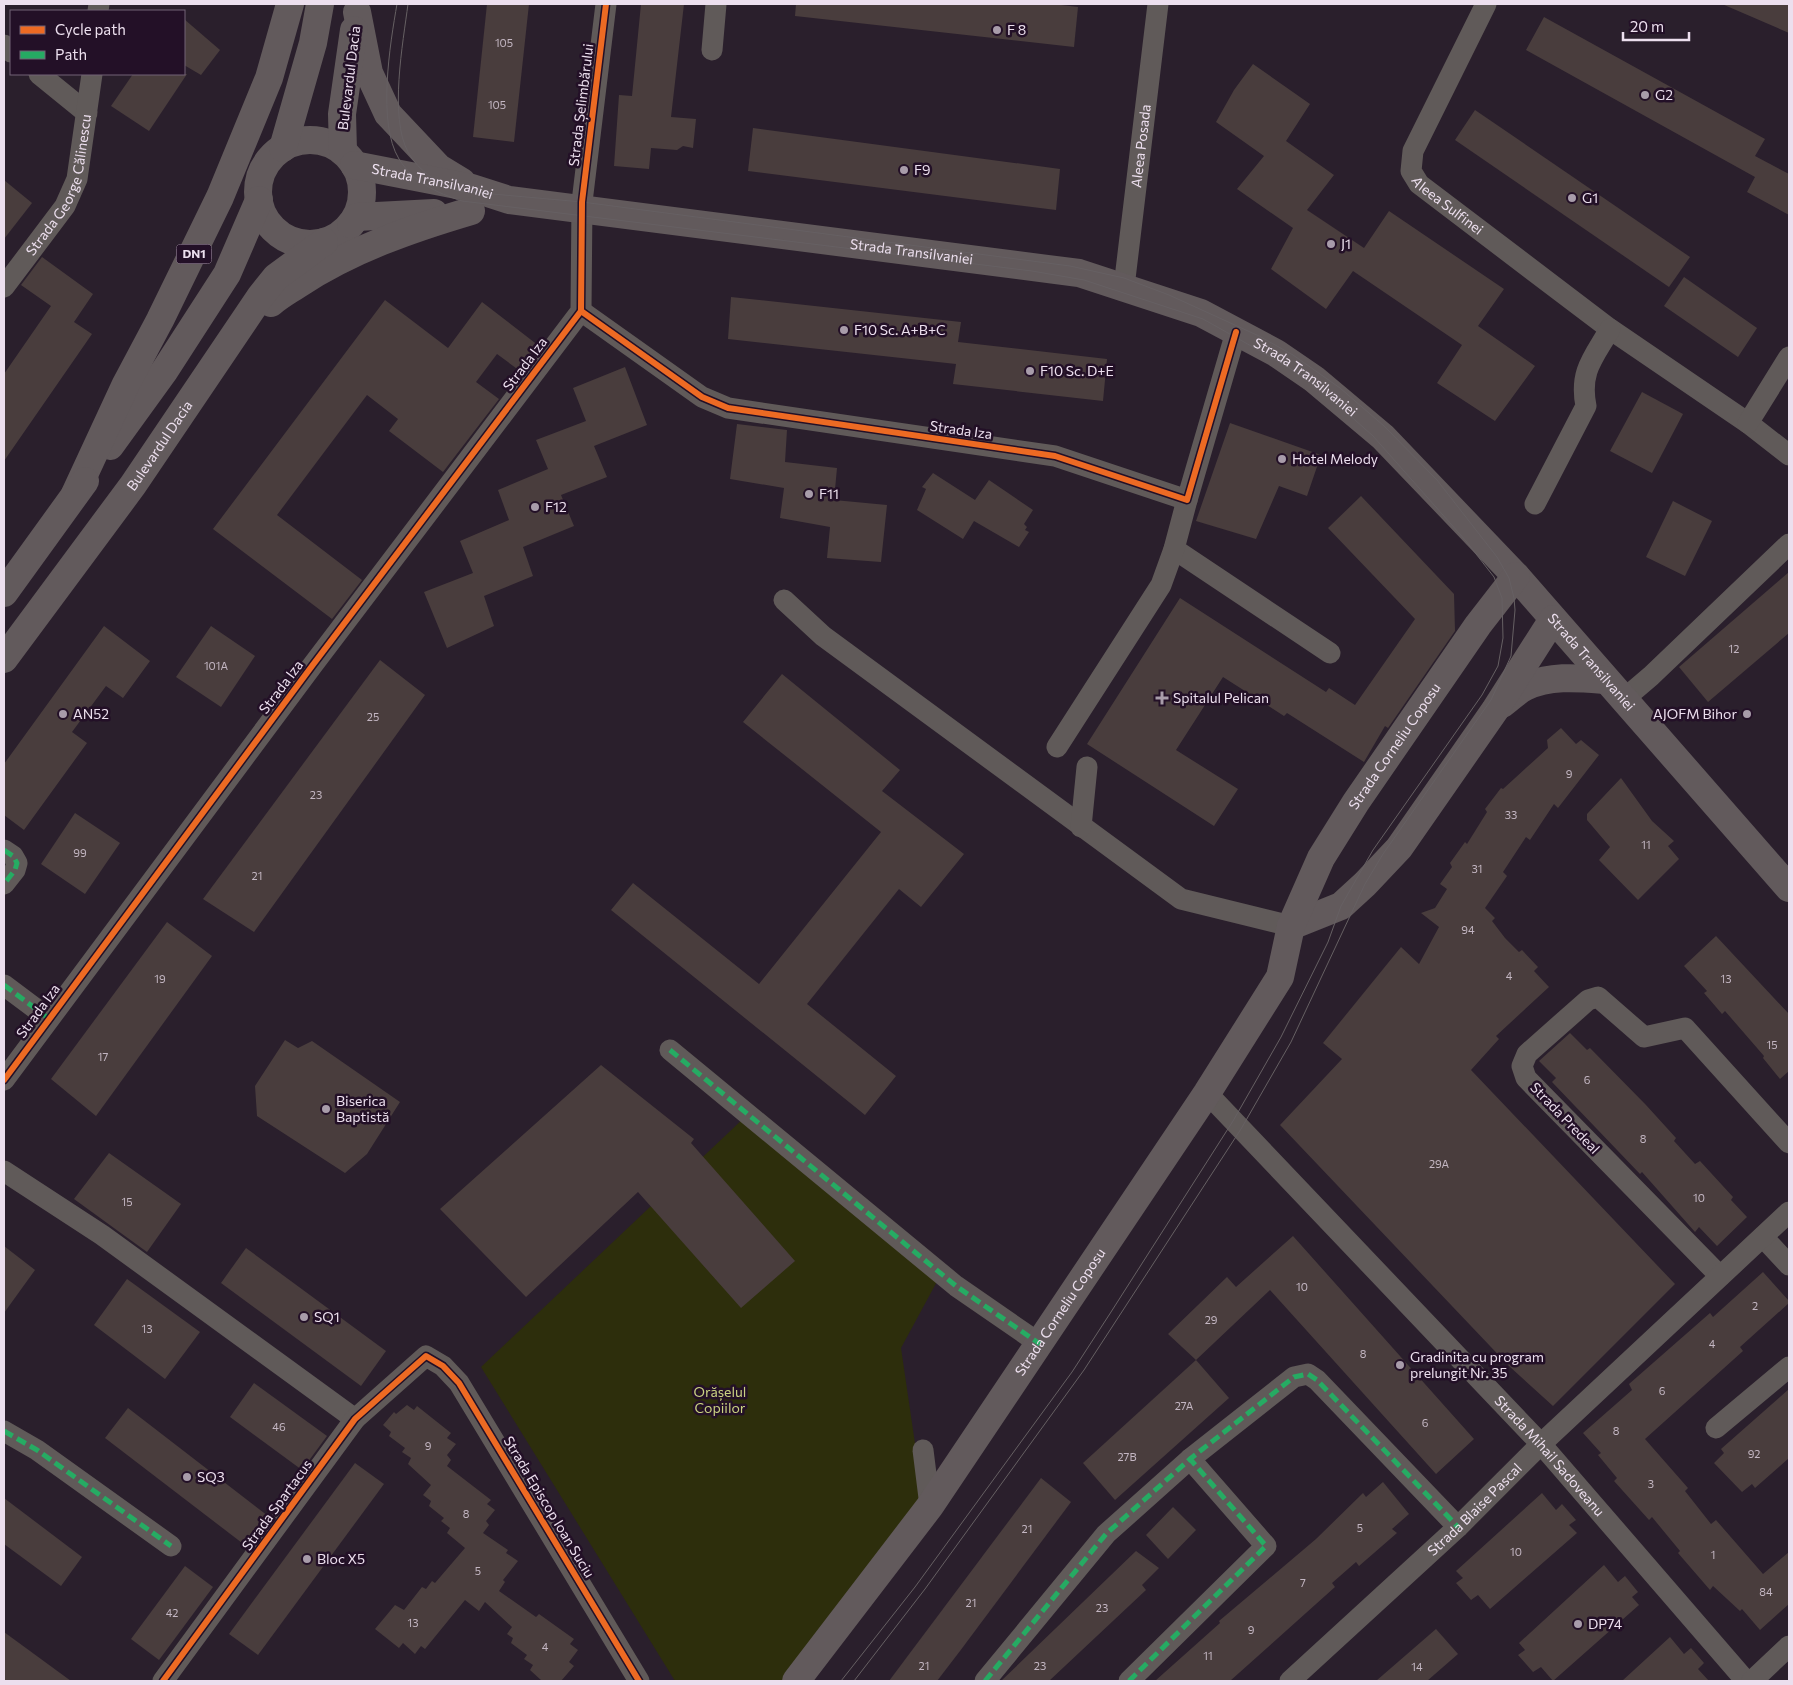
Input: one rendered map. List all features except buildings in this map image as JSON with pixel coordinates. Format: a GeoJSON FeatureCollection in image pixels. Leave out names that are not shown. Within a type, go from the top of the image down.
{"type":"FeatureCollection","features":[{"type":"Feature","properties":{"kind":"main road","name":"DN1"},"geometry":{"type":"LineString","coordinates":[[75,494],[126,384],[165,312],[220,197],[269,78],[290,4]]}},
{"type":"Feature","properties":{"kind":"main road","name":"DN1"},"geometry":{"type":"LineString","coordinates":[[320,4],[313,43],[283,148],[263,170],[259,185],[259,200],[264,217],[275,231],[290,240],[307,244],[324,242],[339,235],[352,224]]}},
{"type":"Feature","properties":{"kind":"main road"},"geometry":{"type":"LineString","coordinates":[[133,485],[273,301],[313,274],[471,199],[388,114],[370,73],[358,8]]}},
{"type":"Feature","properties":{"kind":"main road","name":"Bulevardul Dacia"},"geometry":{"type":"LineString","coordinates":[[349,158],[342,114],[358,8]]}},
{"type":"Feature","properties":{"kind":"main road"},"geometry":{"type":"LineString","coordinates":[[283,148],[298,142],[314,140],[329,144],[349,158],[360,179],[362,195],[359,210],[352,224]]}},
{"type":"Feature","properties":{"kind":"main road","name":"Strada Transilvaniei"},"geometry":{"type":"LineString","coordinates":[[349,158],[471,199]]}},
{"type":"Feature","properties":{"kind":"main road","name":"Strada Transilvaniei"},"geometry":{"type":"LineString","coordinates":[[352,224],[357,217],[471,199],[509,200],[1079,273],[1200,313],[1276,353],[1314,379],[1383,437],[1516,576],[1789,888]]}},
{"type":"Feature","properties":{"kind":"main road","name":"DN1"},"geometry":{"type":"LineString","coordinates":[[4,593],[165,370],[227,274],[259,200]]}},
{"type":"Feature","properties":{"kind":"main road","name":"Bulevardul Dacia"},"geometry":{"type":"LineString","coordinates":[[4,659],[133,485],[260,296],[276,277],[324,242]]}},
{"type":"Feature","properties":{"kind":"main road","name":"Strada Corneliu Coposu"},"geometry":{"type":"LineString","coordinates":[[796,1681],[930,1506],[1207,1093],[1280,977],[1291,926],[1321,858],[1356,802],[1482,619],[1516,576]]}},
{"type":"Feature","properties":{"kind":"main road"},"geometry":{"type":"LineString","coordinates":[[1291,926],[1341,906],[1385,864],[1410,833],[1495,710],[1553,619]]}},
{"type":"Feature","properties":{"kind":"main road"},"geometry":{"type":"LineString","coordinates":[[1495,710],[1524,688],[1545,681],[1572,677],[1615,690]]}},
{"type":"Feature","properties":{"kind":"street","name":"Strada Șelimbărului"},"geometry":{"type":"LineString","coordinates":[[582,209],[606,4]]}},
{"type":"Feature","properties":{"kind":"street"},"geometry":{"type":"LineString","coordinates":[[712,50],[716,4]]}},
{"type":"Feature","properties":{"kind":"street","name":"Aleea Sulfinei"},"geometry":{"type":"LineString","coordinates":[[1486,4],[1413,151],[1410,171],[1419,184],[1610,329],[1748,423],[1789,455]]}},
{"type":"Feature","properties":{"kind":"street","name":"Aleea Posada"},"geometry":{"type":"LineString","coordinates":[[1124,287],[1159,8]]}},
{"type":"Feature","properties":{"kind":"street"},"geometry":{"type":"LineString","coordinates":[[39,75],[87,113]]}},
{"type":"Feature","properties":{"kind":"street","name":"Strada George Călinescu"},"geometry":{"type":"LineString","coordinates":[[7,274],[65,206],[77,179],[92,75]]}},
{"type":"Feature","properties":{"kind":"street"},"geometry":{"type":"LineString","coordinates":[[581,311],[582,209]]}},
{"type":"Feature","properties":{"kind":"street","name":"Strada Iza"},"geometry":{"type":"LineString","coordinates":[[4,1080],[48,1018],[581,311],[702,398],[728,408],[1055,456],[1187,500]]}},
{"type":"Feature","properties":{"kind":"street"},"geometry":{"type":"LineString","coordinates":[[1535,504],[1586,406],[1583,391],[1584,374],[1610,329]]}},
{"type":"Feature","properties":{"kind":"street"},"geometry":{"type":"LineString","coordinates":[[1057,747],[1162,585],[1236,332]]}},
{"type":"Feature","properties":{"kind":"street"},"geometry":{"type":"LineString","coordinates":[[1748,423],[1789,357]]}},
{"type":"Feature","properties":{"kind":"street"},"geometry":{"type":"LineString","coordinates":[[1615,690],[1651,676],[1789,544]]}},
{"type":"Feature","properties":{"kind":"street"},"geometry":{"type":"LineString","coordinates":[[1174,549],[1330,653]]}},
{"type":"Feature","properties":{"kind":"street"},"geometry":{"type":"LineString","coordinates":[[784,600],[823,636],[1081,827],[1182,899],[1291,926]]}},
{"type":"Feature","properties":{"kind":"street"},"geometry":{"type":"LineString","coordinates":[[1081,827],[1087,767]]}},
{"type":"Feature","properties":{"kind":"street"},"geometry":{"type":"LineString","coordinates":[[4,850],[12,856],[16,863],[15,870],[4,884]]}},
{"type":"Feature","properties":{"kind":"street"},"geometry":{"type":"LineString","coordinates":[[4,985],[48,1018]]}},
{"type":"Feature","properties":{"kind":"street","name":"Strada Predeal"},"geometry":{"type":"LineString","coordinates":[[1720,1276],[1526,1078],[1522,1066],[1527,1054],[1588,1000],[1598,997],[1644,1037],[1685,1028],[1789,1143]]}},
{"type":"Feature","properties":{"kind":"street"},"geometry":{"type":"LineString","coordinates":[[670,1050],[956,1286],[1040,1344]]}},
{"type":"Feature","properties":{"kind":"street","name":"Strada Mihail Sadoveanu"},"geometry":{"type":"LineString","coordinates":[[1207,1093],[1540,1444],[1746,1681]]}},
{"type":"Feature","properties":{"kind":"street"},"geometry":{"type":"LineString","coordinates":[[4,1171],[102,1236],[355,1419]]}},
{"type":"Feature","properties":{"kind":"street","name":"Strada Blaise Pascal"},"geometry":{"type":"LineString","coordinates":[[1290,1681],[1458,1527],[1540,1444],[1789,1212]]}},
{"type":"Feature","properties":{"kind":"street"},"geometry":{"type":"LineString","coordinates":[[1763,1237],[1789,1264]]}},
{"type":"Feature","properties":{"kind":"street","name":"Strada Spartacus"},"geometry":{"type":"LineString","coordinates":[[163,1681],[355,1419],[426,1356]]}},
{"type":"Feature","properties":{"kind":"street","name":"Strada Episcop Ioan Suciu"},"geometry":{"type":"LineString","coordinates":[[426,1356],[443,1366],[459,1383],[639,1681]]}},
{"type":"Feature","properties":{"kind":"street"},"geometry":{"type":"LineString","coordinates":[[1716,1428],[1789,1367]]}},
{"type":"Feature","properties":{"kind":"street"},"geometry":{"type":"LineString","coordinates":[[985,1681],[1106,1534],[1190,1459],[1294,1377],[1308,1374],[1318,1380],[1458,1527]]}},
{"type":"Feature","properties":{"kind":"street"},"geometry":{"type":"LineString","coordinates":[[4,1431],[37,1450],[171,1546]]}},
{"type":"Feature","properties":{"kind":"street"},"geometry":{"type":"LineString","coordinates":[[923,1450],[930,1506]]}},
{"type":"Feature","properties":{"kind":"street"},"geometry":{"type":"LineString","coordinates":[[1129,1681],[1266,1546],[1190,1459]]}},
{"type":"Feature","properties":{"kind":"street"},"geometry":{"type":"LineString","coordinates":[[1752,1681],[1789,1646]]}},
{"type":"Feature","properties":{"kind":"green space","name":"Orășelul Copiilor"},"geometry":{"type":"Polygon","coordinates":[[[745,1117],[940,1276],[901,1348],[923,1498],[790,1681],[675,1681],[481,1367],[745,1117]]]}},
{"type":"Feature","properties":{"kind":"tram line"},"geometry":{"type":"LineString","coordinates":[[397,4],[387,83],[388,125],[392,144],[399,159],[411,174],[426,186],[462,201],[1032,271],[1084,280],[1203,319],[1285,365],[1319,388],[1373,436],[1466,541],[1494,577],[1502,598],[1503,638],[1498,666],[1482,695],[1373,850],[1341,906],[1328,942],[1281,1037],[1233,1121],[1072,1372],[915,1587],[841,1681]]}},
{"type":"Feature","properties":{"kind":"tram line"},"geometry":{"type":"LineString","coordinates":[[408,4],[398,100],[402,137],[408,152],[418,166],[444,185],[459,191],[582,202],[1070,266],[1124,278],[1169,295],[1259,336],[1293,355],[1340,388],[1384,426],[1437,480],[1497,557],[1509,578],[1515,610],[1511,656],[1491,700],[1383,854],[1365,884],[1291,1042],[1241,1129],[1084,1370],[925,1589],[854,1681]]}},
{"type":"Feature","properties":{"kind":"marked path"},"geometry":{"type":"LineString","coordinates":[[4,850],[13,856],[17,863],[15,870],[4,884]]}},
{"type":"Feature","properties":{"kind":"marked path"},"geometry":{"type":"LineString","coordinates":[[4,985],[48,1018]]}},
{"type":"Feature","properties":{"kind":"marked path"},"geometry":{"type":"LineString","coordinates":[[670,1050],[956,1286],[1040,1344]]}},
{"type":"Feature","properties":{"kind":"marked path"},"geometry":{"type":"LineString","coordinates":[[985,1681],[1106,1534],[1190,1459],[1294,1377],[1308,1374],[1317,1380],[1458,1527]]}},
{"type":"Feature","properties":{"kind":"marked path"},"geometry":{"type":"LineString","coordinates":[[4,1431],[37,1450],[171,1546]]}},
{"type":"Feature","properties":{"kind":"marked path"},"geometry":{"type":"LineString","coordinates":[[1129,1681],[1266,1546],[1190,1459]]}},
{"type":"Feature","properties":{"kind":"cycle path"},"geometry":{"type":"LineString","coordinates":[[4,1080],[312,666],[581,311],[582,202],[606,4]]}},
{"type":"Feature","properties":{"kind":"cycle path"},"geometry":{"type":"LineString","coordinates":[[581,311],[702,397],[728,408],[1055,456],[1187,500],[1236,332]]}},
{"type":"Feature","properties":{"kind":"cycle path"},"geometry":{"type":"LineString","coordinates":[[163,1681],[355,1419],[426,1356],[443,1366],[459,1383],[639,1681]]}},
{"type":"Feature","properties":{"kind":"place","name":"F 8"},"geometry":{"type":"Point","coordinates":[997,30]}},
{"type":"Feature","properties":{"kind":"place","name":"G2"},"geometry":{"type":"Point","coordinates":[1645,95]}},
{"type":"Feature","properties":{"kind":"place","name":"F9"},"geometry":{"type":"Point","coordinates":[904,170]}},
{"type":"Feature","properties":{"kind":"place","name":"G1"},"geometry":{"type":"Point","coordinates":[1572,198]}},
{"type":"Feature","properties":{"kind":"place","name":"J1"},"geometry":{"type":"Point","coordinates":[1331,244]}},
{"type":"Feature","properties":{"kind":"place","name":"F10 Sc. A+B+C"},"geometry":{"type":"Point","coordinates":[844,330]}},
{"type":"Feature","properties":{"kind":"place","name":"F10 Sc. D+E"},"geometry":{"type":"Point","coordinates":[1030,371]}},
{"type":"Feature","properties":{"kind":"place","name":"Hotel Melody"},"geometry":{"type":"Point","coordinates":[1282,459]}},
{"type":"Feature","properties":{"kind":"place","name":"F11"},"geometry":{"type":"Point","coordinates":[809,494]}},
{"type":"Feature","properties":{"kind":"place","name":"F12"},"geometry":{"type":"Point","coordinates":[535,507]}},
{"type":"Feature","properties":{"kind":"place","name":"Spitalul Pelican"},"geometry":{"type":"Point","coordinates":[1162,698]}},
{"type":"Feature","properties":{"kind":"place","name":"AN52"},"geometry":{"type":"Point","coordinates":[63,714]}},
{"type":"Feature","properties":{"kind":"place","name":"AJOFM Bihor"},"geometry":{"type":"Point","coordinates":[1747,714]}},
{"type":"Feature","properties":{"kind":"place","name":"Biserica Baptistă"},"geometry":{"type":"Point","coordinates":[326,1109]}},
{"type":"Feature","properties":{"kind":"place","name":"SQ1"},"geometry":{"type":"Point","coordinates":[304,1317]}},
{"type":"Feature","properties":{"kind":"place","name":"Gradinita cu program prelungit Nr. 35"},"geometry":{"type":"Point","coordinates":[1400,1365]}},
{"type":"Feature","properties":{"kind":"place","name":"SQ3"},"geometry":{"type":"Point","coordinates":[187,1477]}},
{"type":"Feature","properties":{"kind":"place","name":"Bloc X5"},"geometry":{"type":"Point","coordinates":[307,1559]}},
{"type":"Feature","properties":{"kind":"place","name":"DP74"},"geometry":{"type":"Point","coordinates":[1578,1624]}}]}
